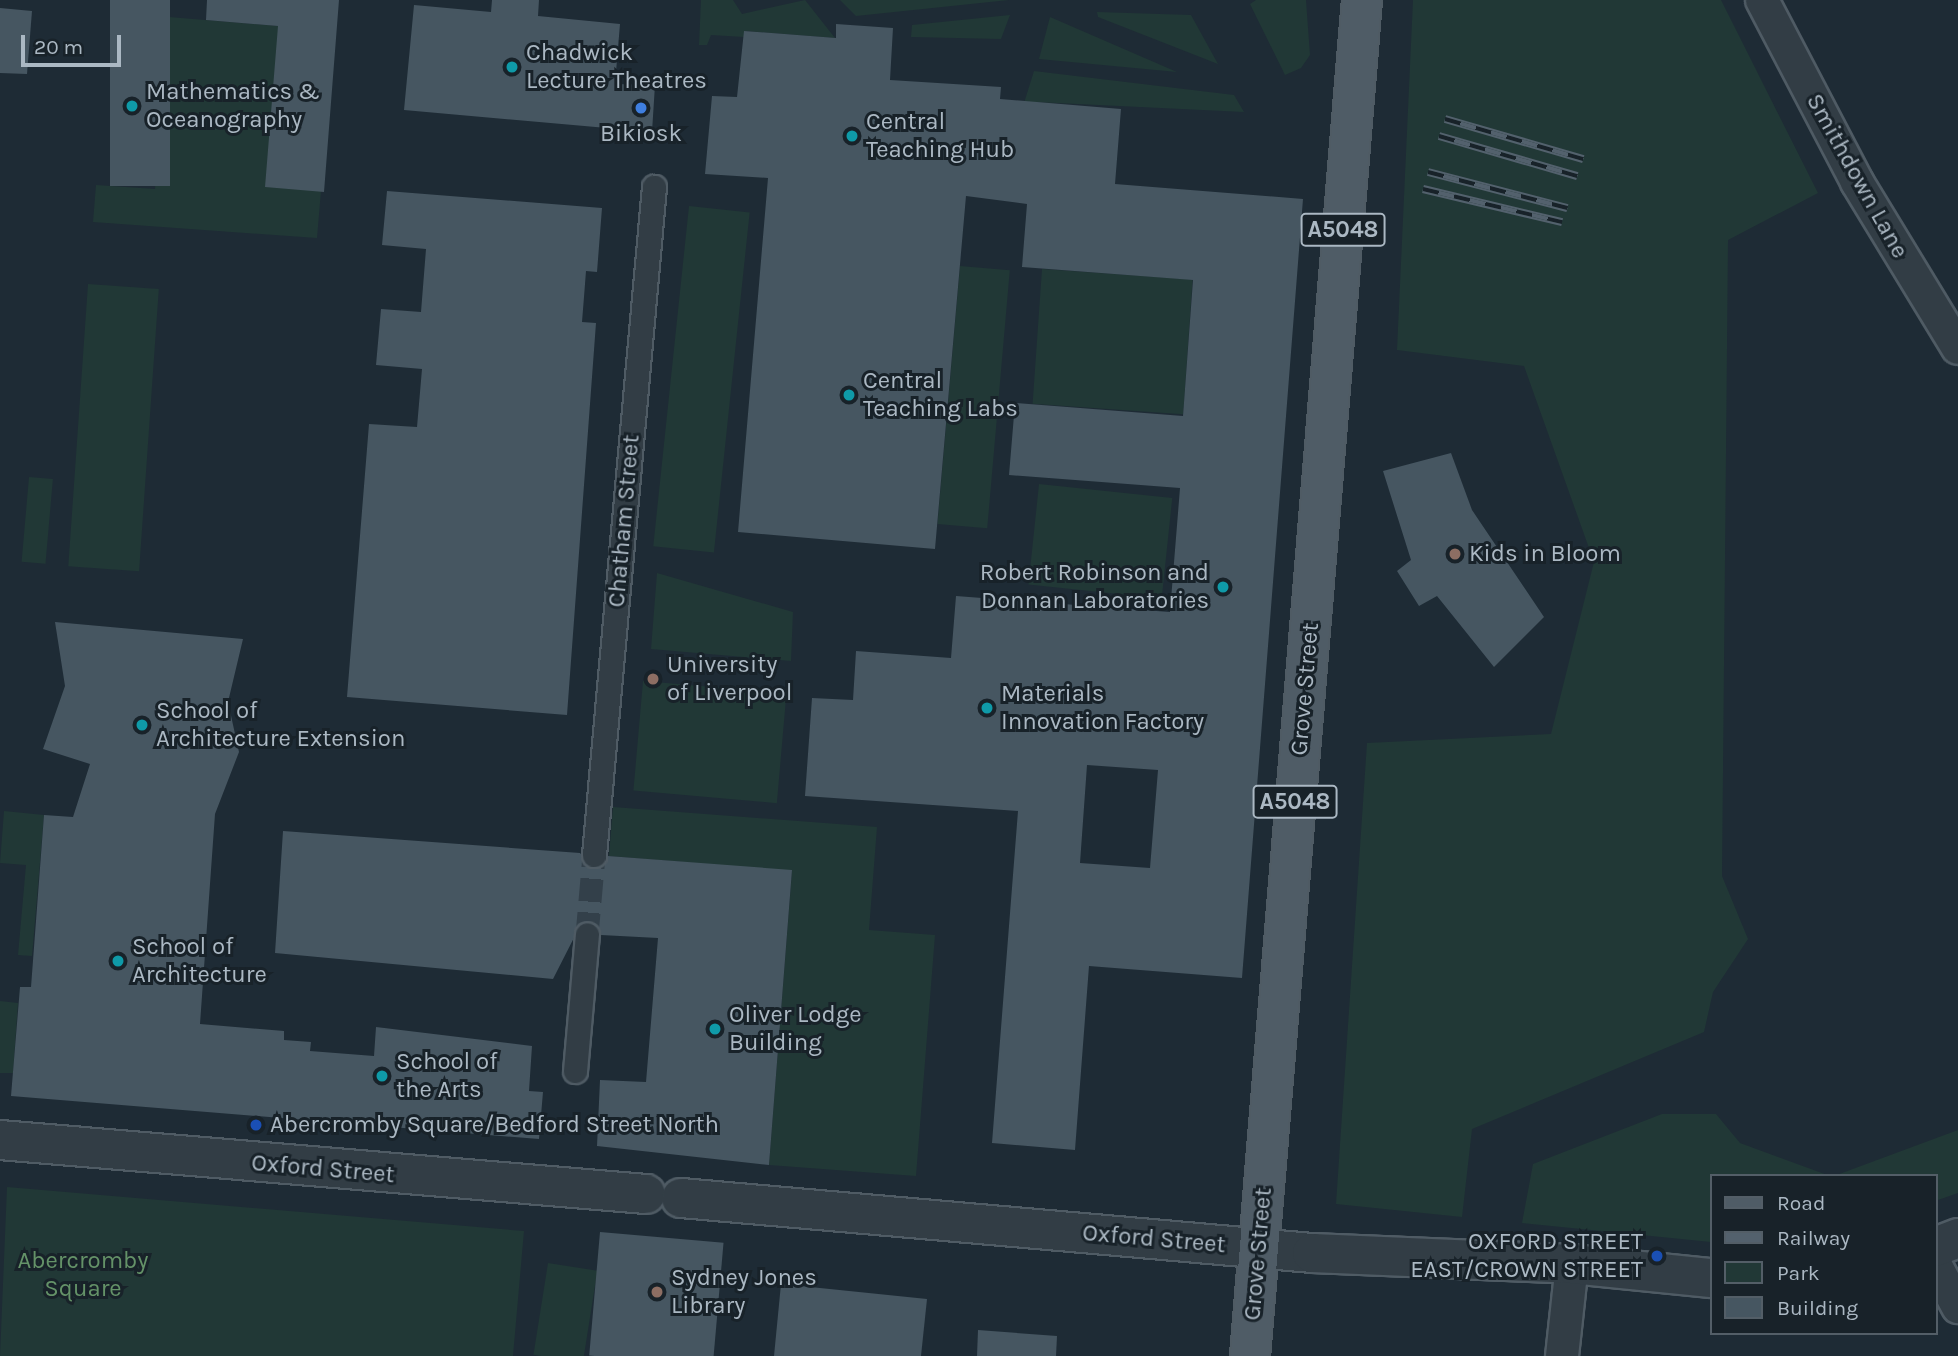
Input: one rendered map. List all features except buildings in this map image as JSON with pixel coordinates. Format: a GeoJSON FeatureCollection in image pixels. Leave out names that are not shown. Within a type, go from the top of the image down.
{"type":"FeatureCollection","features":[{"type":"Feature","properties":{"kind":"main road","name":"Grove Street"},"geometry":{"type":"LineString","coordinates":[[1350,0],[1352,105]]}},
{"type":"Feature","properties":{"kind":"main road","name":"Grove Street"},"geometry":{"type":"LineString","coordinates":[[1250,1356],[1362,0]]}},
{"type":"Feature","properties":{"kind":"street","name":"Smithdown Lane"},"geometry":{"type":"LineString","coordinates":[[1762,0],[1857,182],[1958,348]]}},
{"type":"Feature","properties":{"kind":"street","name":"Chatham Street"},"geometry":{"type":"LineString","coordinates":[[594,855],[654,187]]}},
{"type":"Feature","properties":{"kind":"street"},"geometry":{"type":"LineString","coordinates":[[575,1071],[587,935]]}},
{"type":"Feature","properties":{"kind":"street","name":"Oxford Street"},"geometry":{"type":"LineString","coordinates":[[0,1140],[1260,1249],[1572,1264],[1710,1278]]}},
{"type":"Feature","properties":{"kind":"street"},"geometry":{"type":"LineString","coordinates":[[1937,1246],[1958,1238]]}},
{"type":"Feature","properties":{"kind":"street"},"geometry":{"type":"LineString","coordinates":[[1562,1356],[1572,1264]]}},
{"type":"Feature","properties":{"kind":"street"},"geometry":{"type":"LineString","coordinates":[[1937,1268],[1958,1307]]}},
{"type":"Feature","properties":{"kind":"green space"},"geometry":{"type":"Polygon","coordinates":[[[701,0],[733,0],[742,14],[805,0],[835,38],[745,31],[744,37],[711,35],[707,45],[699,45],[701,0]]]}},
{"type":"Feature","properties":{"kind":"green space"},"geometry":{"type":"Polygon","coordinates":[[[840,0],[1009,0],[856,16],[840,0]]]}},
{"type":"Feature","properties":{"kind":"green space"},"geometry":{"type":"Polygon","coordinates":[[[1256,0],[1306,0],[1310,55],[1301,68],[1285,75],[1250,4],[1256,0]]]}},
{"type":"Feature","properties":{"kind":"green space"},"geometry":{"type":"Polygon","coordinates":[[[1413,0],[1721,0],[1818,193],[1728,240],[1722,876],[1748,939],[1713,992],[1704,1032],[1472,1129],[1462,1217],[1336,1204],[1367,743],[1551,734],[1594,562],[1524,366],[1397,350],[1413,0]]]}},
{"type":"Feature","properties":{"kind":"green space"},"geometry":{"type":"Polygon","coordinates":[[[1097,12],[1191,15],[1218,64],[1098,17],[1097,12]]]}},
{"type":"Feature","properties":{"kind":"green space"},"geometry":{"type":"Polygon","coordinates":[[[1010,15],[1001,39],[911,37],[912,25],[1010,15]]]}},
{"type":"Feature","properties":{"kind":"green space"},"geometry":{"type":"Polygon","coordinates":[[[169,17],[278,26],[321,191],[317,238],[93,222],[96,185],[155,189],[169,17]]]}},
{"type":"Feature","properties":{"kind":"green space"},"geometry":{"type":"Polygon","coordinates":[[[1050,17],[1177,72],[1039,59],[1050,17]]]}},
{"type":"Feature","properties":{"kind":"green space"},"geometry":{"type":"Polygon","coordinates":[[[1034,71],[1234,95],[1244,112],[1036,102],[1019,119],[1034,71]]]}},
{"type":"Feature","properties":{"kind":"green space"},"geometry":{"type":"Polygon","coordinates":[[[689,206],[750,212],[714,553],[653,546],[689,206]]]}},
{"type":"Feature","properties":{"kind":"green space"},"geometry":{"type":"Polygon","coordinates":[[[960,266],[1010,270],[987,528],[937,524],[960,266]]]}},
{"type":"Feature","properties":{"kind":"green space"},"geometry":{"type":"Polygon","coordinates":[[[1042,269],[1193,280],[1183,414],[1033,404],[1042,269]]]}},
{"type":"Feature","properties":{"kind":"green space"},"geometry":{"type":"Polygon","coordinates":[[[88,284],[159,289],[139,571],[68,566],[88,284]]]}},
{"type":"Feature","properties":{"kind":"green space"},"geometry":{"type":"Polygon","coordinates":[[[29,477],[53,479],[46,564],[22,562],[29,477]]]}},
{"type":"Feature","properties":{"kind":"green space"},"geometry":{"type":"Polygon","coordinates":[[[1039,484],[1172,498],[1162,598],[1028,584],[1039,484]]]}},
{"type":"Feature","properties":{"kind":"green space"},"geometry":{"type":"Polygon","coordinates":[[[657,573],[793,612],[791,661],[651,649],[657,573]]]}},
{"type":"Feature","properties":{"kind":"green space"},"geometry":{"type":"Polygon","coordinates":[[[643,681],[786,694],[777,803],[633,791],[643,681]]]}},
{"type":"Feature","properties":{"kind":"green space"},"geometry":{"type":"Polygon","coordinates":[[[613,807],[877,827],[869,930],[935,935],[916,1176],[769,1165],[792,871],[609,856],[613,807]]]}},
{"type":"Feature","properties":{"kind":"green space"},"geometry":{"type":"Polygon","coordinates":[[[4,811],[44,815],[32,956],[18,955],[26,865],[0,863],[4,811]]]}},
{"type":"Feature","properties":{"kind":"green space"},"geometry":{"type":"Polygon","coordinates":[[[0,1001],[18,1003],[13,1073],[0,1073],[0,1001]]]}},
{"type":"Feature","properties":{"kind":"green space"},"geometry":{"type":"Polygon","coordinates":[[[1662,1114],[1716,1114],[1740,1143],[1825,1174],[1710,1174],[1710,1242],[1522,1223],[1533,1164],[1662,1114]]]}},
{"type":"Feature","properties":{"kind":"green space"},"geometry":{"type":"Polygon","coordinates":[[[1958,1130],[1958,1193],[1937,1200],[1937,1174],[1839,1174],[1958,1130]]]}},
{"type":"Feature","properties":{"kind":"green space","name":"Abercromby Square"},"geometry":{"type":"Polygon","coordinates":[[[7,1187],[524,1231],[513,1356],[0,1356],[7,1187]]]}},
{"type":"Feature","properties":{"kind":"green space"},"geometry":{"type":"Polygon","coordinates":[[[548,1263],[597,1271],[584,1356],[533,1355],[548,1263]]]}},
{"type":"Feature","properties":{"kind":"tunnel"},"geometry":{"type":"LineString","coordinates":[[587,935],[594,855]]}},
{"type":"Feature","properties":{"kind":"railway"},"geometry":{"type":"LineString","coordinates":[[1445,119],[1583,159]]}},
{"type":"Feature","properties":{"kind":"railway"},"geometry":{"type":"LineString","coordinates":[[1439,136],[1577,176]]}},
{"type":"Feature","properties":{"kind":"railway"},"geometry":{"type":"LineString","coordinates":[[1428,172],[1567,208]]}},
{"type":"Feature","properties":{"kind":"railway"},"geometry":{"type":"LineString","coordinates":[[1423,189],[1562,222]]}},
{"type":"Feature","properties":{"kind":"place","name":"Chadwick Lecture Theatres"},"geometry":{"type":"Point","coordinates":[512,67]}},
{"type":"Feature","properties":{"kind":"place","name":"Mathematics & Oceanography"},"geometry":{"type":"Point","coordinates":[132,106]}},
{"type":"Feature","properties":{"kind":"place","name":"Bikiosk"},"geometry":{"type":"Point","coordinates":[641,108]}},
{"type":"Feature","properties":{"kind":"place","name":"Central Teaching Hub"},"geometry":{"type":"Point","coordinates":[852,136]}},
{"type":"Feature","properties":{"kind":"place","name":"Central Teaching Labs"},"geometry":{"type":"Point","coordinates":[849,395]}},
{"type":"Feature","properties":{"kind":"place","name":"Kids in Bloom"},"geometry":{"type":"Point","coordinates":[1455,554]}},
{"type":"Feature","properties":{"kind":"place","name":"Robert Robinson and Donnan Laboratories"},"geometry":{"type":"Point","coordinates":[1223,587]}},
{"type":"Feature","properties":{"kind":"place","name":"University of Liverpool"},"geometry":{"type":"Point","coordinates":[653,679]}},
{"type":"Feature","properties":{"kind":"place","name":"Materials Innovation Factory"},"geometry":{"type":"Point","coordinates":[987,708]}},
{"type":"Feature","properties":{"kind":"place","name":"School of Architecture Extension"},"geometry":{"type":"Point","coordinates":[142,725]}},
{"type":"Feature","properties":{"kind":"place","name":"School of Architecture"},"geometry":{"type":"Point","coordinates":[118,961]}},
{"type":"Feature","properties":{"kind":"place","name":"Oliver Lodge Building"},"geometry":{"type":"Point","coordinates":[715,1029]}},
{"type":"Feature","properties":{"kind":"place","name":"School of the Arts"},"geometry":{"type":"Point","coordinates":[382,1076]}},
{"type":"Feature","properties":{"kind":"place","name":"Abercromby Square/Bedford Street North"},"geometry":{"type":"Point","coordinates":[256,1125]}},
{"type":"Feature","properties":{"kind":"place","name":"OXFORD STREET EAST/CROWN STREET"},"geometry":{"type":"Point","coordinates":[1657,1256]}},
{"type":"Feature","properties":{"kind":"place","name":"Sydney Jones Library"},"geometry":{"type":"Point","coordinates":[657,1292]}}]}
